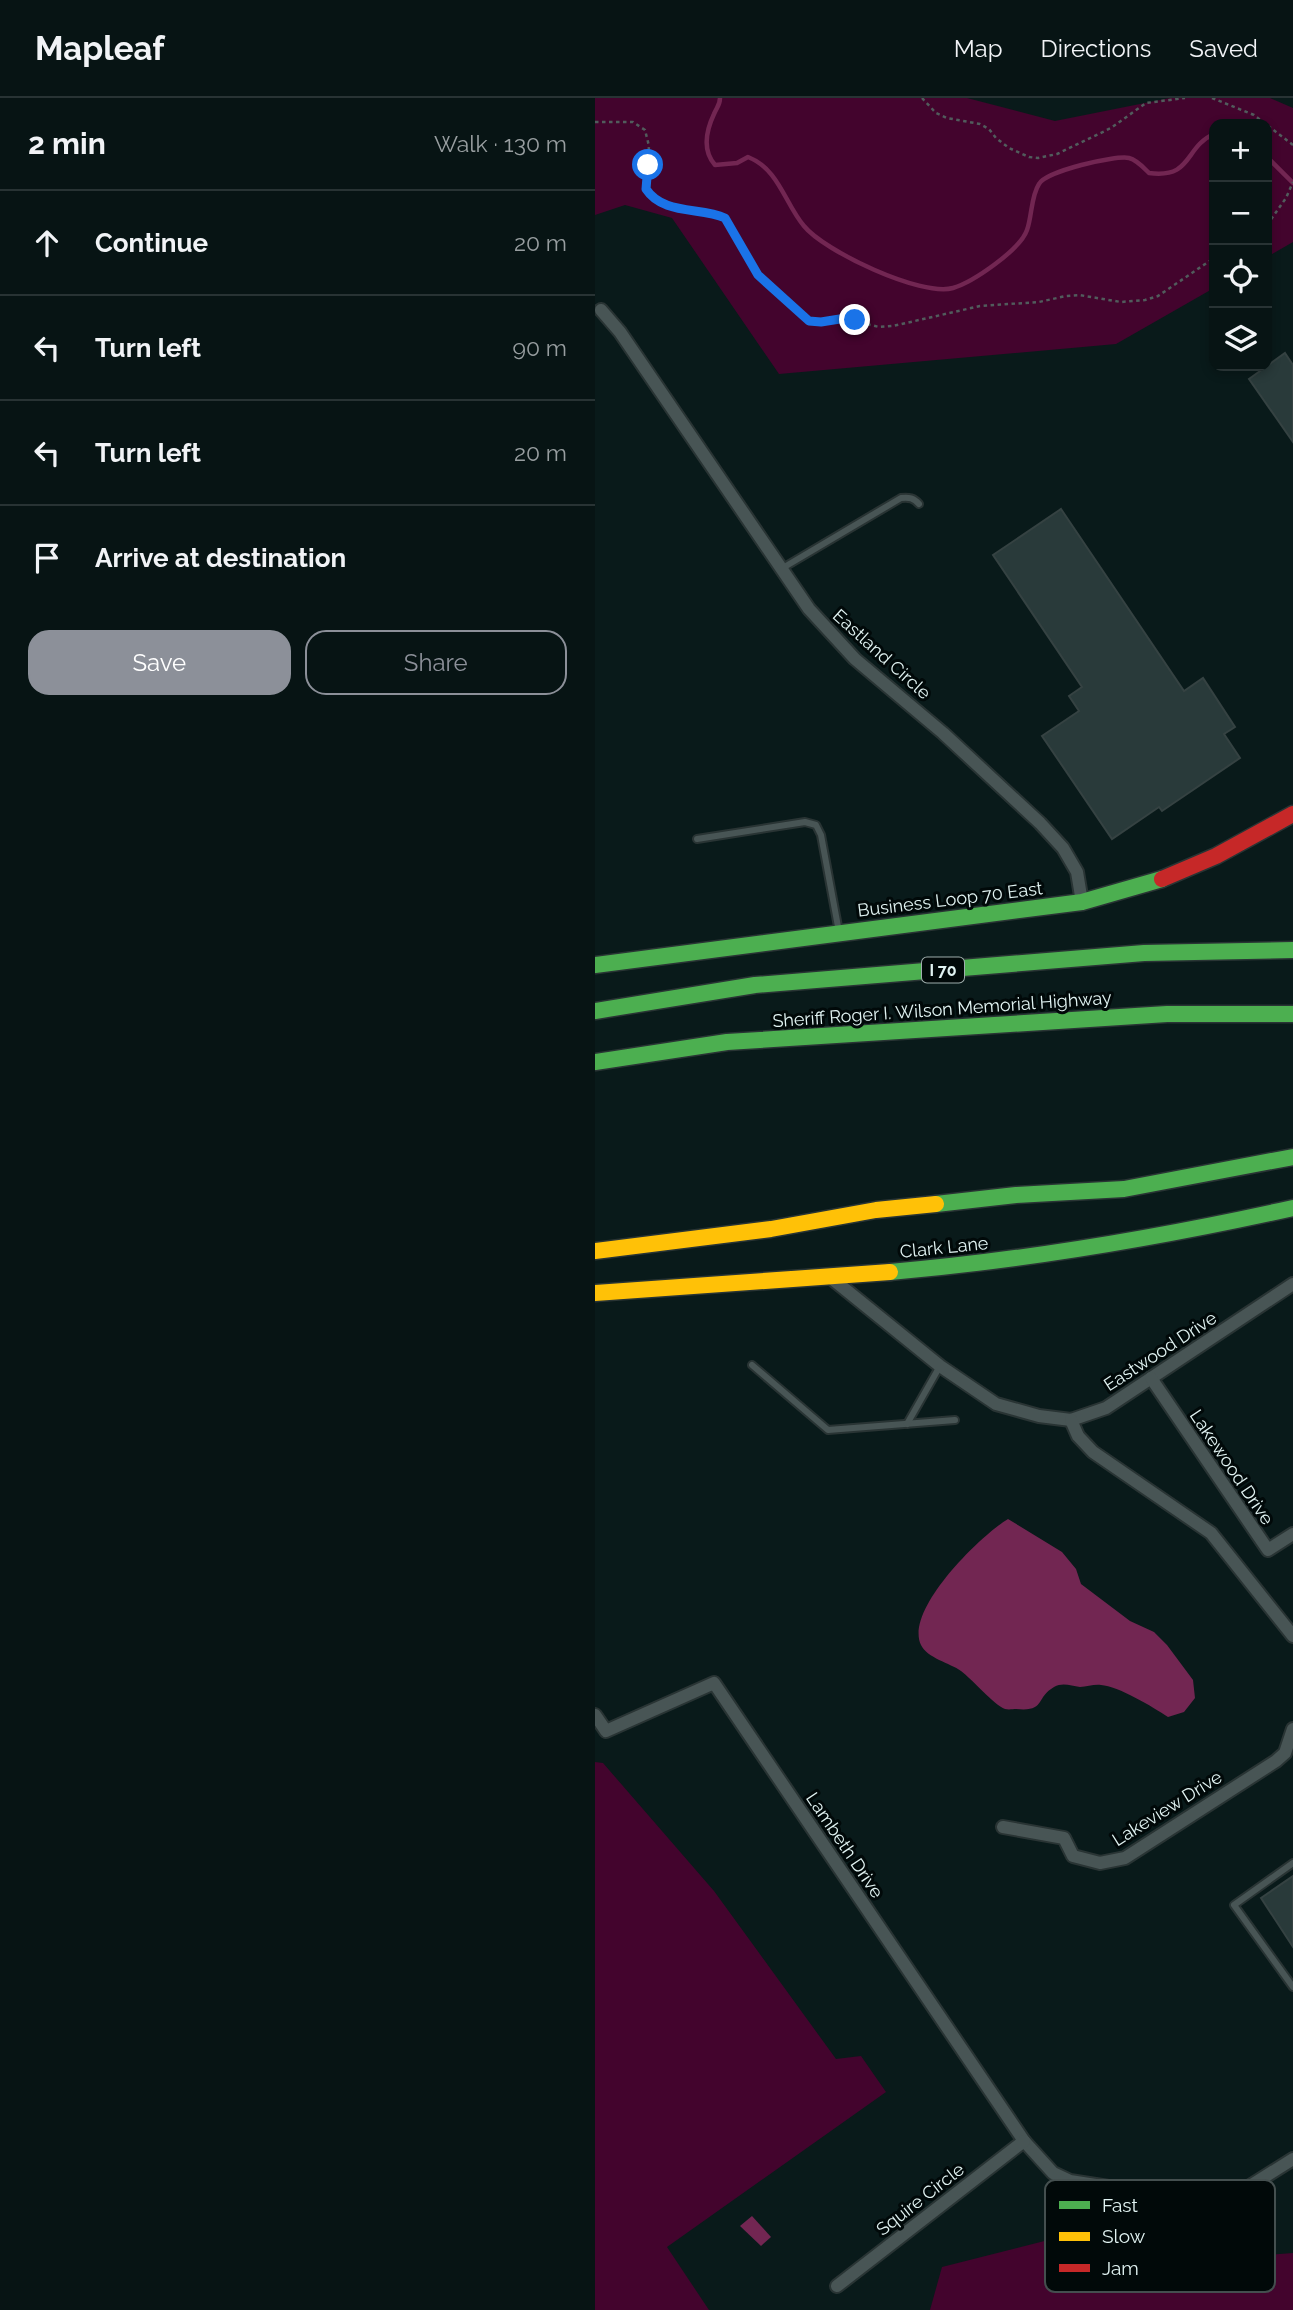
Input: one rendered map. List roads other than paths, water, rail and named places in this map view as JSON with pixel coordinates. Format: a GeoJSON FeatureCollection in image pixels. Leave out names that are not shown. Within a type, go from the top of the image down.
{"type":"FeatureCollection","features":[{"type":"Feature","properties":{"kind":"main road","name":"Business Loop 70 East"},"geometry":{"type":"LineString","coordinates":[[595,965],[1082,902],[1160,881],[1210,861],[1293,814]]}},
{"type":"Feature","properties":{"kind":"main road","name":"Sheriff Roger I. Wilson Memorial Highway"},"geometry":{"type":"LineString","coordinates":[[595,1011],[755,985],[1144,953],[1293,950]]}},
{"type":"Feature","properties":{"kind":"main road","name":"Sheriff Roger I. Wilson Memorial Highway"},"geometry":{"type":"LineString","coordinates":[[595,1062],[727,1042],[1167,1014],[1293,1014]]}},
{"type":"Feature","properties":{"kind":"main road"},"geometry":{"type":"LineString","coordinates":[[595,1251],[771,1229],[876,1210],[1016,1195],[1124,1189],[1293,1157]]}},
{"type":"Feature","properties":{"kind":"main road","name":"Clark Lane"},"geometry":{"type":"LineString","coordinates":[[595,1293],[830,1277],[1064,1253],[1182,1232],[1293,1208]]}},
{"type":"Feature","properties":{"kind":"street","name":"Eastland Circle"},"geometry":{"type":"LineString","coordinates":[[601,310],[619,332],[809,609],[855,659],[943,733],[1040,823],[1063,848],[1077,872],[1082,902]]}},
{"type":"Feature","properties":{"kind":"street","name":"Eastwood Drive"},"geometry":{"type":"LineString","coordinates":[[830,1277],[940,1366],[996,1404],[1039,1416],[1072,1420],[1106,1408],[1293,1284]]}},
{"type":"Feature","properties":{"kind":"street","name":"Lakewood Drive"},"geometry":{"type":"LineString","coordinates":[[1151,1378],[1268,1550],[1293,1534]]}},
{"type":"Feature","properties":{"kind":"street"},"geometry":{"type":"LineString","coordinates":[[1072,1420],[1078,1436],[1093,1452],[1211,1533],[1293,1636]]}},
{"type":"Feature","properties":{"kind":"street","name":"Lambeth Drive"},"geometry":{"type":"LineString","coordinates":[[595,1715],[605,1731],[714,1683],[1024,2141]]}},
{"type":"Feature","properties":{"kind":"street","name":"Lakeview Drive"},"geometry":{"type":"LineString","coordinates":[[1003,1827],[1064,1838],[1073,1856],[1100,1863],[1125,1858],[1276,1761],[1285,1752],[1293,1730]]}},
{"type":"Feature","properties":{"kind":"street"},"geometry":{"type":"LineString","coordinates":[[1024,2141],[1053,2173],[1068,2180]]}},
{"type":"Feature","properties":{"kind":"street","name":"Squire Circle"},"geometry":{"type":"LineString","coordinates":[[837,2286],[1024,2141]]}},
{"type":"Feature","properties":{"kind":"street"},"geometry":{"type":"LineString","coordinates":[[1260,2180],[1293,2159]]}},
{"type":"Feature","properties":{"kind":"lane"},"geometry":{"type":"LineString","coordinates":[[781,569],[901,498],[908,497],[919,504]]}},
{"type":"Feature","properties":{"kind":"lane"},"geometry":{"type":"LineString","coordinates":[[697,839],[805,822],[816,825],[821,835],[839,933]]}},
{"type":"Feature","properties":{"kind":"lane"},"geometry":{"type":"LineString","coordinates":[[752,1366],[828,1430],[955,1420]]}},
{"type":"Feature","properties":{"kind":"lane"},"geometry":{"type":"LineString","coordinates":[[907,1424],[940,1366]]}},
{"type":"Feature","properties":{"kind":"lane"},"geometry":{"type":"LineString","coordinates":[[1293,1864],[1234,1905],[1293,1987]]}},
{"type":"Feature","properties":{"kind":"waterway"},"geometry":{"type":"LineString","coordinates":[[720,98],[707,140],[708,153],[715,165],[737,163],[748,157],[759,163],[774,178],[797,217],[815,236],[874,270],[919,286],[938,289],[962,285],[995,264],[1015,247],[1027,230],[1034,194],[1044,179],[1081,165],[1121,158],[1135,160],[1149,173],[1163,174],[1181,167],[1197,146],[1209,137]]}},
{"type":"Feature","properties":{"kind":"waterway"},"geometry":{"type":"LineString","coordinates":[[1272,162],[1293,183]]}}]}
